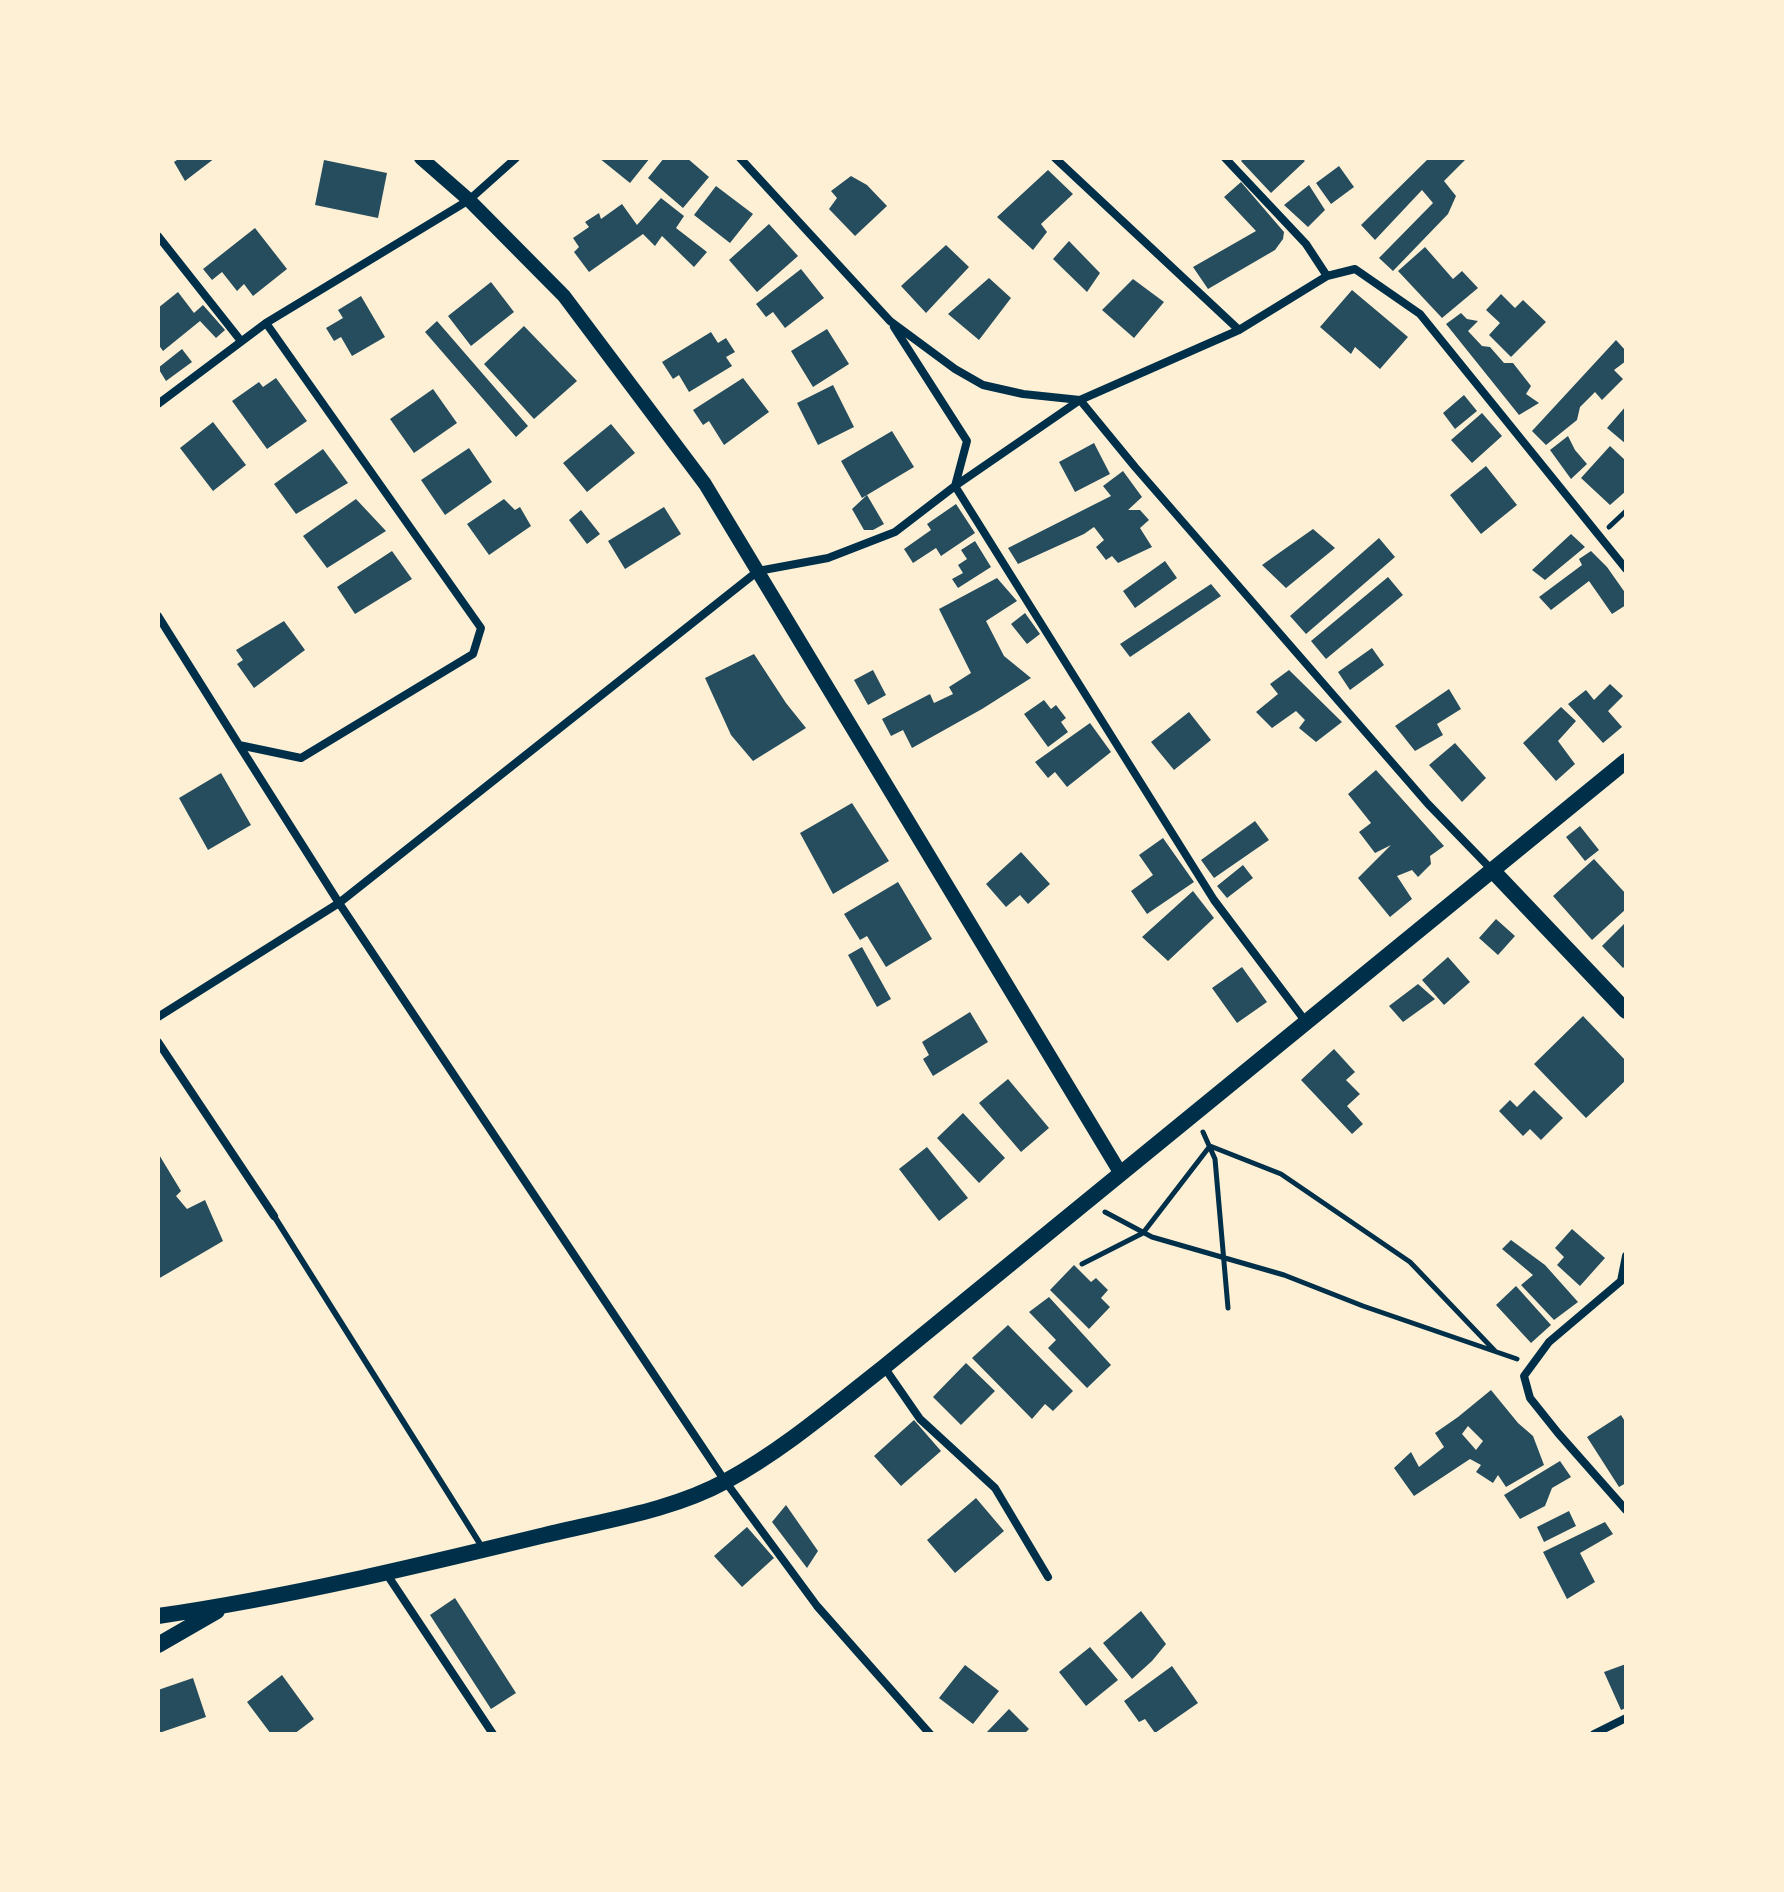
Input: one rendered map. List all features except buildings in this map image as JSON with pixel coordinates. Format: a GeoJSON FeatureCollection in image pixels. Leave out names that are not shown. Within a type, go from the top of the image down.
{"type":"FeatureCollection","features":[{"type":"Feature","properties":{"kind":"main road"},"geometry":{"type":"LineString","coordinates":[[158,1616],[226,1606],[484,1550],[677,1503],[725,1481],[781,1447],[884,1367],[1626,761]]}},
{"type":"Feature","properties":{"kind":"main road"},"geometry":{"type":"LineString","coordinates":[[1492,870],[1626,1011]]}},
{"type":"Feature","properties":{"kind":"main road"},"geometry":{"type":"LineString","coordinates":[[158,1645],[226,1606]]}},
{"type":"Feature","properties":{"kind":"street"},"geometry":{"type":"LineString","coordinates":[[421,158],[469,200],[564,296],[705,484],[1121,1174]]}},
{"type":"Feature","properties":{"kind":"street"},"geometry":{"type":"LineString","coordinates":[[158,404],[266,323],[469,200],[516,158]]}},
{"type":"Feature","properties":{"kind":"street"},"geometry":{"type":"LineString","coordinates":[[740,158],[890,321],[967,441],[955,486],[1214,900],[1306,1022]]}},
{"type":"Feature","properties":{"kind":"street"},"geometry":{"type":"LineString","coordinates":[[1055,158],[1239,330]]}},
{"type":"Feature","properties":{"kind":"street"},"geometry":{"type":"LineString","coordinates":[[1225,158],[1306,244],[1327,276]]}},
{"type":"Feature","properties":{"kind":"street"},"geometry":{"type":"LineString","coordinates":[[158,236],[241,341]]}},
{"type":"Feature","properties":{"kind":"street"},"geometry":{"type":"LineString","coordinates":[[158,1017],[339,903],[758,571],[828,558],[895,532],[955,486],[1080,400],[1239,330],[1327,276],[1355,269],[1420,314],[1626,569]]}},
{"type":"Feature","properties":{"kind":"street"},"geometry":{"type":"LineString","coordinates":[[890,321],[955,369],[983,385],[1023,394],[1080,400],[1418,792],[1492,870]]}},
{"type":"Feature","properties":{"kind":"street"},"geometry":{"type":"LineString","coordinates":[[239,745],[301,758],[473,654],[481,628],[266,323]]}},
{"type":"Feature","properties":{"kind":"street"},"geometry":{"type":"LineString","coordinates":[[158,616],[339,903],[725,1481],[817,1606],[930,1734]]}},
{"type":"Feature","properties":{"kind":"street"},"geometry":{"type":"LineString","coordinates":[[158,1042],[274,1216]]}},
{"type":"Feature","properties":{"kind":"street"},"geometry":{"type":"LineString","coordinates":[[1626,1256],[1621,1281],[1549,1342],[1524,1376],[1530,1398],[1626,1510]]}},
{"type":"Feature","properties":{"kind":"street"},"geometry":{"type":"LineString","coordinates":[[884,1367],[920,1419],[995,1488],[1048,1577]]}},
{"type":"Feature","properties":{"kind":"street"},"geometry":{"type":"LineString","coordinates":[[386,1572],[493,1734]]}},
{"type":"Feature","properties":{"kind":"street"},"geometry":{"type":"LineString","coordinates":[[1594,1734],[1626,1718]]}},
{"type":"Feature","properties":{"kind":"lane"},"geometry":{"type":"LineString","coordinates":[[274,1216],[484,1550]]}},
{"type":"Feature","properties":{"kind":"path"},"geometry":{"type":"LineString","coordinates":[[1194,1114],[1215,1159],[1228,1308]]}},
{"type":"Feature","properties":{"kind":"path"},"geometry":{"type":"LineString","coordinates":[[1082,1264],[1143,1233],[1210,1146]]}},
{"type":"Feature","properties":{"kind":"path"},"geometry":{"type":"LineString","coordinates":[[1210,1146],[1281,1174],[1410,1262],[1495,1351]]}},
{"type":"Feature","properties":{"kind":"path"},"geometry":{"type":"LineString","coordinates":[[1087,1202],[1143,1233],[1284,1275],[1363,1306],[1533,1364]]}}]}
